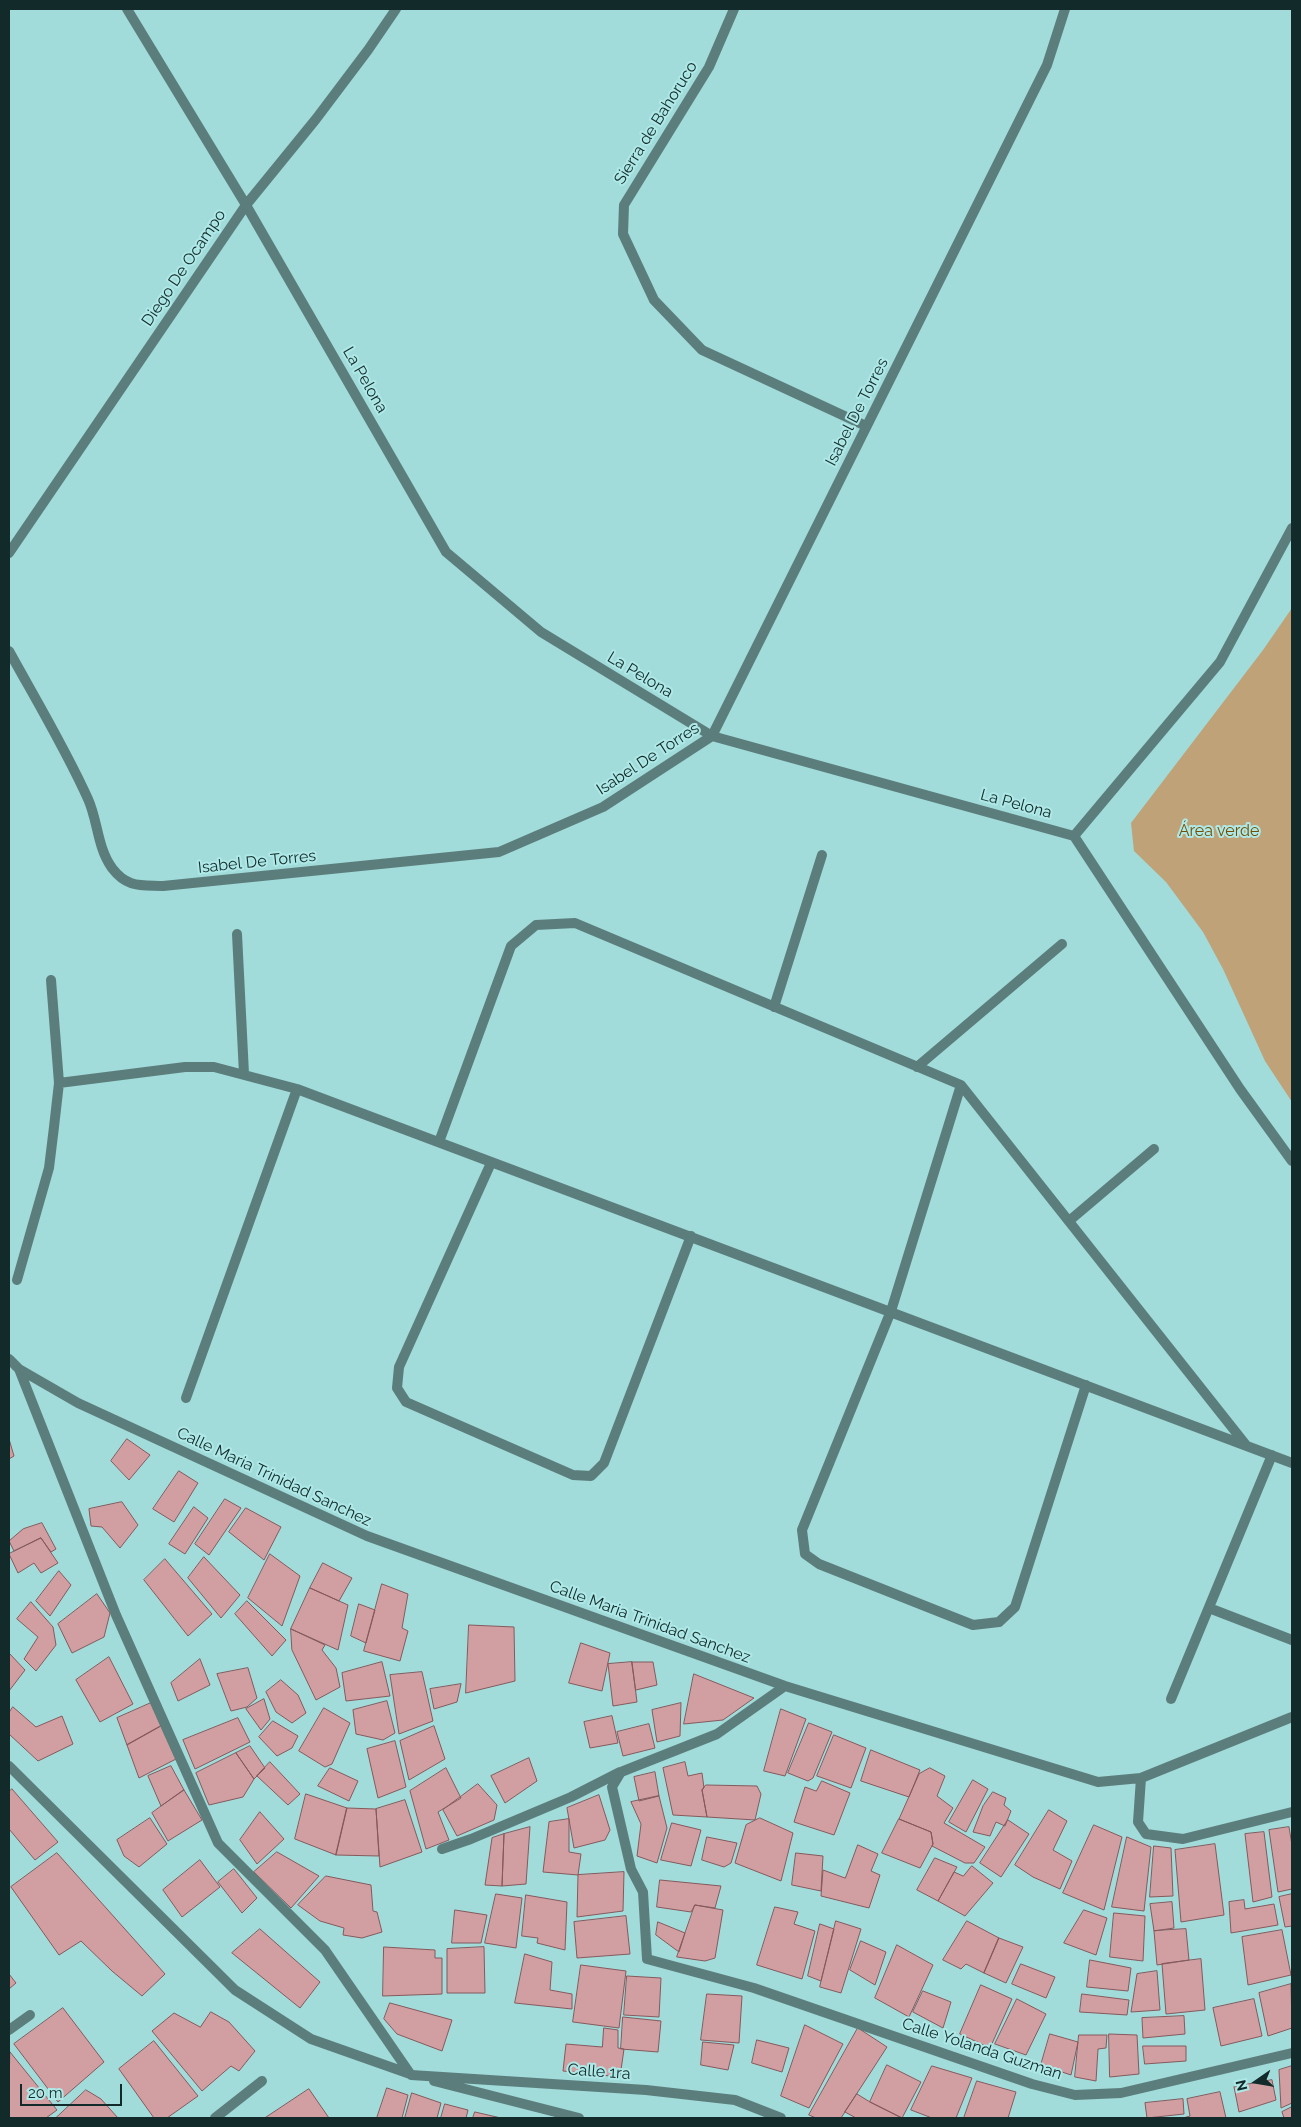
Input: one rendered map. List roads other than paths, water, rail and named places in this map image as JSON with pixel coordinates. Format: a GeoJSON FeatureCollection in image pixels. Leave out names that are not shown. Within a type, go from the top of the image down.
{"type":"FeatureCollection","features":[{"type":"Feature","properties":{"kind":"street","name":"La Pelona"},"geometry":{"type":"LineString","coordinates":[[127,9],[246,205],[446,552],[541,632],[712,736],[1074,836]]}},
{"type":"Feature","properties":{"kind":"street","name":"Diego De Ocampo"},"geometry":{"type":"LineString","coordinates":[[9,553],[246,205],[322,111],[396,9]]}},
{"type":"Feature","properties":{"kind":"street","name":"Sierra de Bahoruco"},"geometry":{"type":"LineString","coordinates":[[734,9],[708,67],[624,205],[623,234],[654,300],[702,350],[866,426]]}},
{"type":"Feature","properties":{"kind":"street","name":"Isabel De Torres"},"geometry":{"type":"LineString","coordinates":[[9,651],[71,762],[90,805],[100,844],[112,868],[129,884],[163,886],[499,852],[603,807],[712,736],[1047,65],[1065,9]]}},
{"type":"Feature","properties":{"kind":"street"},"geometry":{"type":"LineString","coordinates":[[1292,528],[1220,662],[1074,836],[1240,1089],[1292,1161]]}},
{"type":"Feature","properties":{"kind":"street"},"geometry":{"type":"LineString","coordinates":[[774,1007],[822,855]]}},
{"type":"Feature","properties":{"kind":"street"},"geometry":{"type":"LineString","coordinates":[[439,1142],[511,946],[536,925],[575,923],[961,1085],[1246,1445]]}},
{"type":"Feature","properties":{"kind":"street"},"geometry":{"type":"LineString","coordinates":[[237,934],[244,1074]]}},
{"type":"Feature","properties":{"kind":"street"},"geometry":{"type":"LineString","coordinates":[[917,1067],[1062,944]]}},
{"type":"Feature","properties":{"kind":"street"},"geometry":{"type":"LineString","coordinates":[[17,1280],[49,1168],[58,1083],[51,980]]}},
{"type":"Feature","properties":{"kind":"street"},"geometry":{"type":"LineString","coordinates":[[58,1083],[185,1067],[214,1067],[297,1089],[1292,1462]]}},
{"type":"Feature","properties":{"kind":"street"},"geometry":{"type":"LineString","coordinates":[[961,1085],[891,1312],[802,1530],[805,1554],[819,1564],[973,1625],[999,1622],[1015,1607],[1086,1385]]}},
{"type":"Feature","properties":{"kind":"street"},"geometry":{"type":"LineString","coordinates":[[186,1398],[297,1089]]}},
{"type":"Feature","properties":{"kind":"street"},"geometry":{"type":"LineString","coordinates":[[1069,1221],[1154,1149]]}},
{"type":"Feature","properties":{"kind":"street"},"geometry":{"type":"LineString","coordinates":[[491,1163],[399,1367],[397,1388],[406,1402],[573,1475],[591,1476],[604,1463],[691,1236]]}},
{"type":"Feature","properties":{"kind":"street"},"geometry":{"type":"LineString","coordinates":[[9,1359],[19,1369],[116,1615],[218,1843],[325,1950],[411,2075]]}},
{"type":"Feature","properties":{"kind":"street","name":"Calle Maria Trinidad Sanchez"},"geometry":{"type":"LineString","coordinates":[[19,1369],[78,1403],[367,1536],[785,1686],[1098,1782],[1142,1778],[1292,1717]]}},
{"type":"Feature","properties":{"kind":"street"},"geometry":{"type":"LineString","coordinates":[[1171,1699],[1272,1455]]}},
{"type":"Feature","properties":{"kind":"street"},"geometry":{"type":"LineString","coordinates":[[1208,1608],[1292,1640]]}},
{"type":"Feature","properties":{"kind":"street"},"geometry":{"type":"LineString","coordinates":[[442,1849],[471,1839],[571,1797],[621,1772],[717,1734],[785,1686]]}},
{"type":"Feature","properties":{"kind":"street"},"geometry":{"type":"LineString","coordinates":[[10,1769],[235,1990],[311,2039],[411,2075],[578,2118]]}},
{"type":"Feature","properties":{"kind":"street","name":"Calle Yolanda Guzman"},"geometry":{"type":"LineString","coordinates":[[621,1772],[612,1787],[631,1869],[644,1892],[647,1959],[754,1988],[1032,2084],[1075,2095],[1121,2093],[1292,2053]]}},
{"type":"Feature","properties":{"kind":"street"},"geometry":{"type":"LineString","coordinates":[[1142,1778],[1138,1822],[1146,1834],[1183,1839],[1292,1812]]}},
{"type":"Feature","properties":{"kind":"street"},"geometry":{"type":"LineString","coordinates":[[9,2030],[30,2015]]}},
{"type":"Feature","properties":{"kind":"street","name":"Calle 1ra"},"geometry":{"type":"LineString","coordinates":[[411,2075],[646,2090],[735,2100],[781,2118]]}},
{"type":"Feature","properties":{"kind":"street"},"geometry":{"type":"LineString","coordinates":[[215,2118],[262,2081]]}},
{"type":"Feature","properties":{"kind":"park label","name":"Área verde"},"geometry":{"type":"Point","coordinates":[1219,831]}}]}
